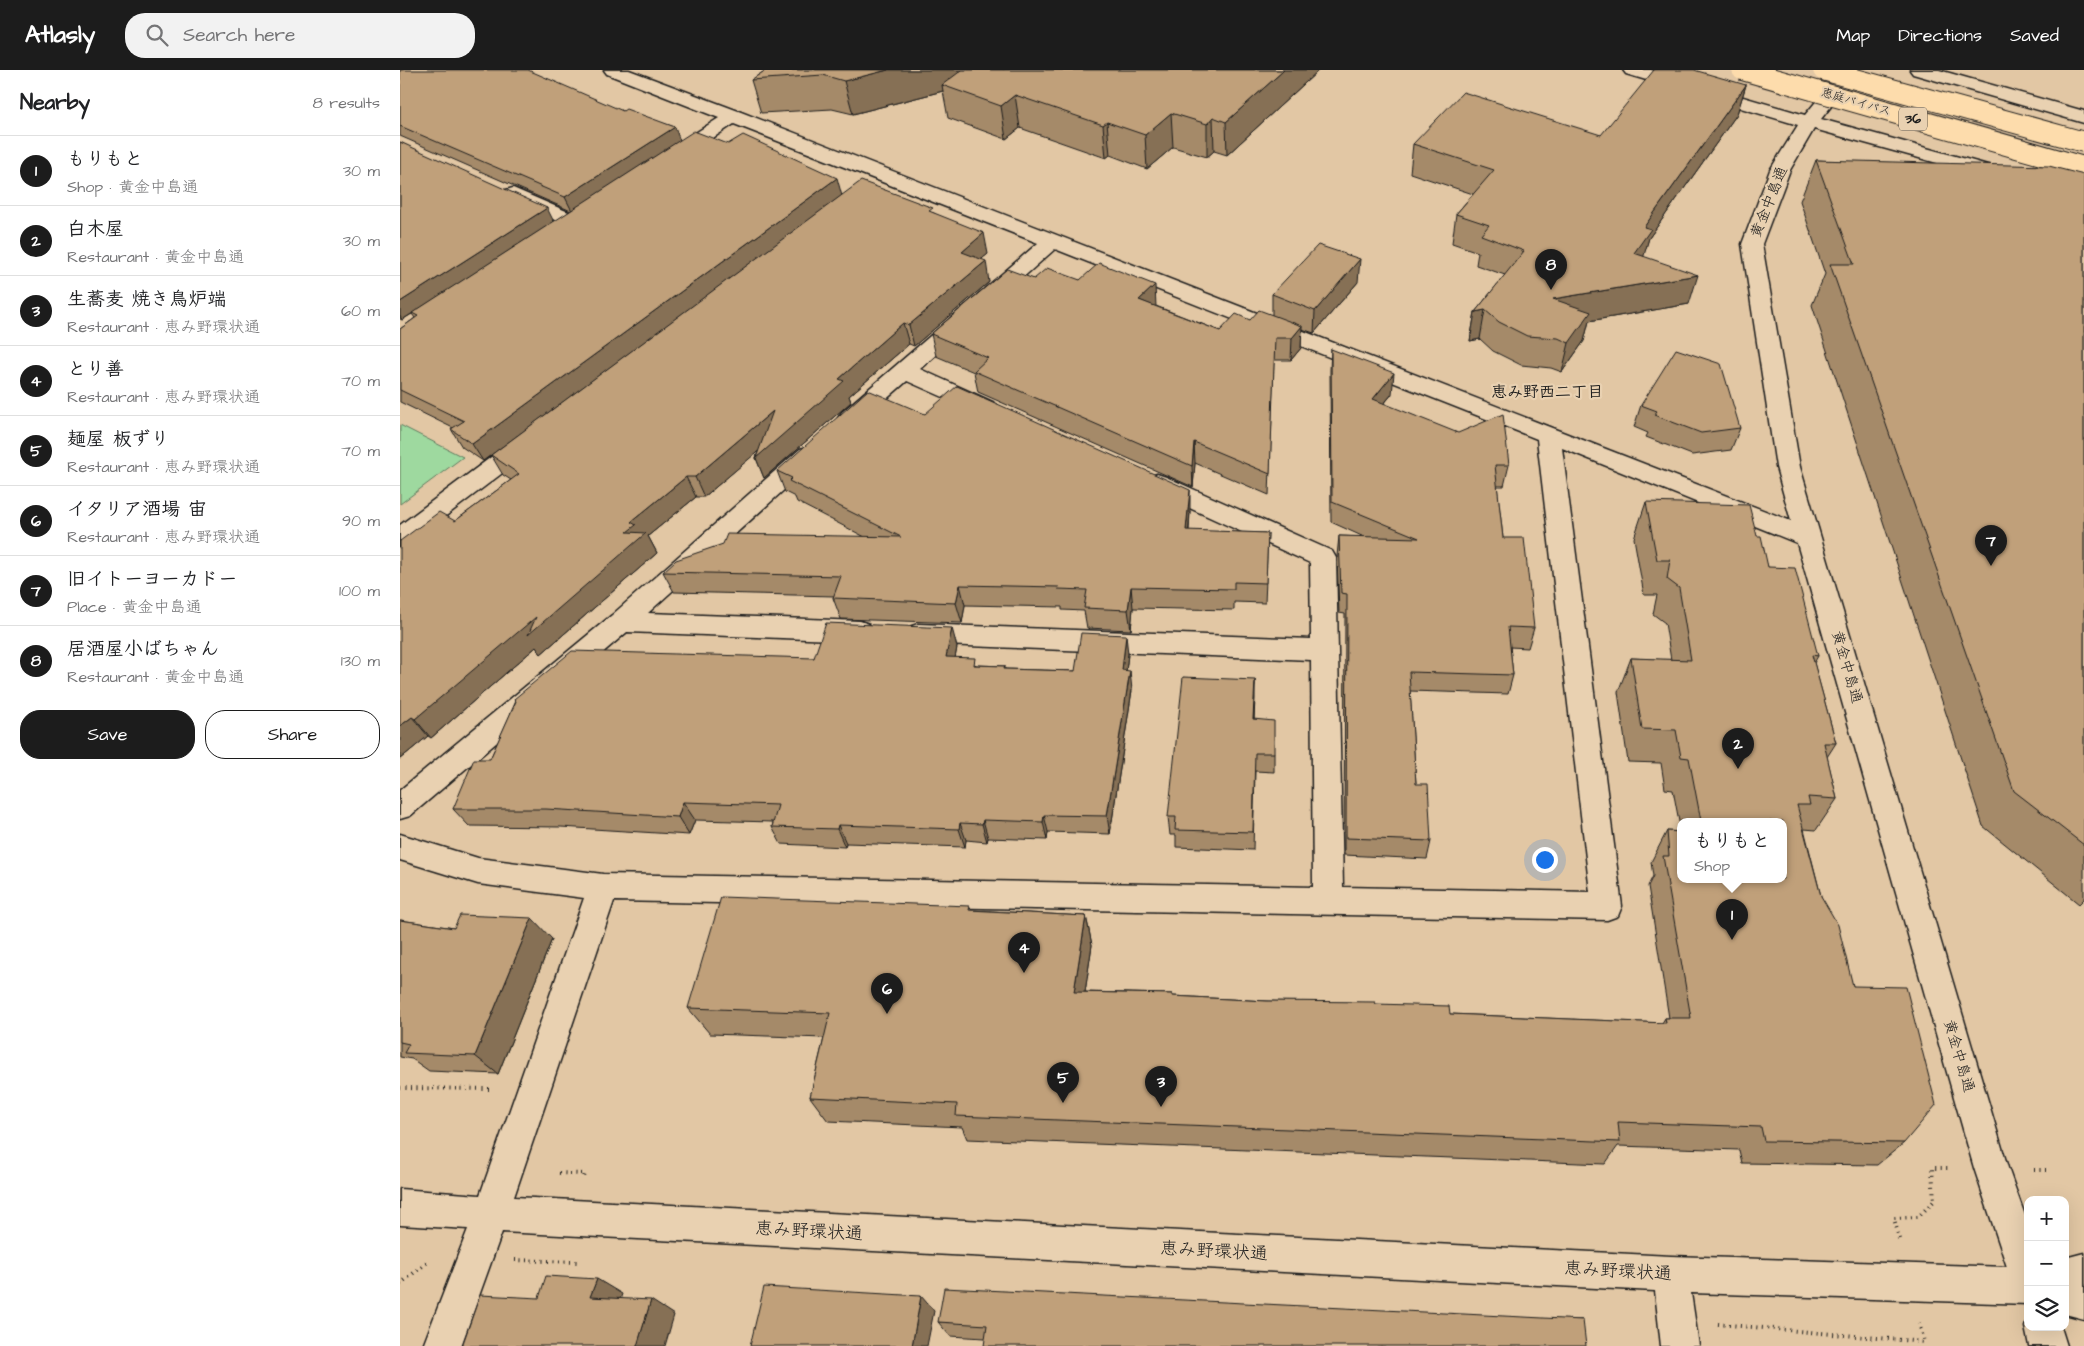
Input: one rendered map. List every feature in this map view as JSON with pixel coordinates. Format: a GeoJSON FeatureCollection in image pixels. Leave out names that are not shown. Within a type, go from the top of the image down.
{"type":"FeatureCollection","features":[{"type":"Feature","properties":{"kind":"highway","name":"恵庭バイパス"},"geometry":{"type":"LineString","coordinates":[[1742,70],[2084,167]]}},
{"type":"Feature","properties":{"kind":"highway","name":"恵庭バイパス"},"geometry":{"type":"LineString","coordinates":[[1823,70],[2084,142]]}},
{"type":"Feature","properties":{"kind":"street"},"geometry":{"type":"LineString","coordinates":[[613,70],[734,116],[876,182],[1052,241],[1810,538]]}},
{"type":"Feature","properties":{"kind":"street"},"geometry":{"type":"LineString","coordinates":[[1632,70],[1808,122],[2014,178]]}},
{"type":"Feature","properties":{"kind":"street","name":"黄金中島通"},"geometry":{"type":"LineString","coordinates":[[1851,70],[1808,122],[1780,170],[1752,244],[1788,468],[1810,538],[1991,1168],[2024,1265]]}},
{"type":"Feature","properties":{"kind":"street"},"geometry":{"type":"LineString","coordinates":[[1919,70],[2084,117]]}},
{"type":"Feature","properties":{"kind":"street"},"geometry":{"type":"LineString","coordinates":[[662,163],[734,116]]}},
{"type":"Feature","properties":{"kind":"street"},"geometry":{"type":"LineString","coordinates":[[495,186],[573,221]]}},
{"type":"Feature","properties":{"kind":"street"},"geometry":{"type":"LineString","coordinates":[[400,807],[621,622],[903,370],[1052,241]]}},
{"type":"Feature","properties":{"kind":"street"},"geometry":{"type":"LineString","coordinates":[[903,370],[1010,418]]}},
{"type":"Feature","properties":{"kind":"street"},"geometry":{"type":"LineString","coordinates":[[400,538],[543,431]]}},
{"type":"Feature","properties":{"kind":"street"},"geometry":{"type":"LineString","coordinates":[[400,847],[478,870],[603,887],[1328,899],[1607,906],[1548,434]]}},
{"type":"Feature","properties":{"kind":"street"},"geometry":{"type":"LineString","coordinates":[[1136,474],[1323,558],[1328,899]]}},
{"type":"Feature","properties":{"kind":"street"},"geometry":{"type":"LineString","coordinates":[[621,622],[1323,650]]}},
{"type":"Feature","properties":{"kind":"street"},"geometry":{"type":"LineString","coordinates":[[442,1346],[491,1214],[603,887]]}},
{"type":"Feature","properties":{"kind":"street","name":"恵み野環状通"},"geometry":{"type":"LineString","coordinates":[[400,1207],[491,1214],[1671,1274],[2024,1286]]}},
{"type":"Feature","properties":{"kind":"street"},"geometry":{"type":"LineString","coordinates":[[2069,1275],[2084,1271]]}},
{"type":"Feature","properties":{"kind":"street"},"geometry":{"type":"LineString","coordinates":[[1671,1274],[1680,1346]]}},
{"type":"Feature","properties":{"kind":"street"},"geometry":{"type":"LineString","coordinates":[[2069,1297],[2084,1301]]}},
{"type":"Feature","properties":{"kind":"street"},"geometry":{"type":"LineString","coordinates":[[2043,1331],[2048,1346]]}},
{"type":"Feature","properties":{"kind":"path"},"geometry":{"type":"LineString","coordinates":[[1908,1281],[1894,1218],[1918,1217],[1934,1201],[1932,1168],[2050,1170]]}},
{"type":"Feature","properties":{"kind":"green space"},"geometry":{"type":"Polygon","coordinates":[[[400,425],[463,457],[400,504],[400,425]]]}},
{"type":"Feature","properties":{"kind":"building"},"geometry":{"type":"Polygon","coordinates":[[[400,70],[528,70],[623,111],[626,109],[675,127],[565,197],[400,126],[400,70]]]}},
{"type":"Feature","properties":{"kind":"building"},"geometry":{"type":"Polygon","coordinates":[[[766,70],[888,70],[844,81],[823,75],[751,80],[766,70]]]}},
{"type":"Feature","properties":{"kind":"building"},"geometry":{"type":"Polygon","coordinates":[[[962,70],[1284,70],[1226,122],[1213,117],[1207,124],[1171,113],[1145,135],[1107,122],[1103,125],[1015,95],[1001,106],[942,85],[962,70]]]}},
{"type":"Feature","properties":{"kind":"building"},"geometry":{"type":"Polygon","coordinates":[[[1654,70],[1694,70],[1746,85],[1644,227],[1651,229],[1634,253],[1698,275],[1553,299],[1591,312],[1569,343],[1558,338],[1527,336],[1499,322],[1485,310],[1475,312],[1524,251],[1481,235],[1489,225],[1456,214],[1494,170],[1413,144],[1463,92],[1601,135],[1654,70]]]}},
{"type":"Feature","properties":{"kind":"building"},"geometry":{"type":"Polygon","coordinates":[[[694,131],[728,144],[743,135],[837,178],[472,444],[451,429],[464,421],[400,390],[400,329],[418,316],[412,313],[694,131]]]}},
{"type":"Feature","properties":{"kind":"building"},"geometry":{"type":"Polygon","coordinates":[[[400,142],[547,208],[400,302],[400,142]]]}},
{"type":"Feature","properties":{"kind":"building"},"geometry":{"type":"Polygon","coordinates":[[[1816,160],[2049,166],[2084,175],[2084,845],[2014,791],[1830,264],[1854,264],[1816,160]]]}},
{"type":"Feature","properties":{"kind":"building"},"geometry":{"type":"Polygon","coordinates":[[[861,181],[933,208],[929,211],[984,233],[962,252],[986,261],[909,325],[903,323],[839,379],[844,381],[756,458],[773,411],[695,477],[686,477],[631,522],[636,525],[627,532],[646,533],[528,635],[536,617],[415,719],[412,717],[400,726],[400,541],[439,512],[455,521],[519,474],[491,455],[861,181]]]}},
{"type":"Feature","properties":{"kind":"building"},"geometry":{"type":"Polygon","coordinates":[[[1318,245],[1360,259],[1315,311],[1272,294],[1318,245]]]}},
{"type":"Feature","properties":{"kind":"building"},"geometry":{"type":"Polygon","coordinates":[[[1099,263],[1155,285],[1139,300],[1220,331],[1236,314],[1250,320],[1259,310],[1302,326],[1292,338],[1275,338],[1270,474],[1194,442],[1192,466],[974,371],[988,358],[931,334],[1007,269],[1034,279],[1047,268],[1080,280],[1099,263]]]}},
{"type":"Feature","properties":{"kind":"building"},"geometry":{"type":"Polygon","coordinates":[[[1331,349],[1394,373],[1373,399],[1458,433],[1503,414],[1509,465],[1495,465],[1503,538],[1524,538],[1534,628],[1508,627],[1513,675],[1409,672],[1416,784],[1428,784],[1431,841],[1346,838],[1347,594],[1341,593],[1339,536],[1419,538],[1332,502],[1331,349]]]}},
{"type":"Feature","properties":{"kind":"building"},"geometry":{"type":"Polygon","coordinates":[[[1676,349],[1721,364],[1740,428],[1701,433],[1654,415],[1657,411],[1641,405],[1676,349]]]}},
{"type":"Feature","properties":{"kind":"building"},"geometry":{"type":"Polygon","coordinates":[[[957,386],[1190,490],[1186,530],[1268,533],[1266,583],[1234,582],[1234,589],[1131,587],[1128,610],[1084,608],[1087,590],[1058,589],[1059,587],[960,585],[956,603],[833,598],[841,576],[663,572],[676,560],[723,544],[727,534],[901,537],[789,481],[792,478],[777,471],[868,390],[925,414],[957,386]]]}},
{"type":"Feature","properties":{"kind":"building"},"geometry":{"type":"Polygon","coordinates":[[[1646,502],[1749,505],[1757,536],[1761,536],[1768,567],[1795,568],[1818,656],[1812,655],[1836,743],[1824,743],[1837,799],[1808,797],[1810,805],[1797,805],[1821,896],[1838,925],[1853,986],[1906,987],[1936,1105],[1904,1143],[1764,1141],[1761,1127],[1618,1122],[1620,1142],[956,1116],[957,1104],[810,1097],[830,1013],[688,1008],[721,897],[970,906],[969,910],[1086,916],[1074,992],[1172,994],[1172,996],[1267,1001],[1375,1002],[1375,1004],[1449,1006],[1450,1014],[1666,1023],[1665,1018],[1691,1018],[1663,856],[1669,856],[1667,831],[1677,832],[1677,883],[1787,883],[1787,818],[1700,818],[1689,758],[1681,757],[1676,730],[1642,729],[1631,658],[1691,660],[1679,588],[1667,579],[1670,560],[1657,560],[1646,502]]]}},
{"type":"Feature","properties":{"kind":"building"},"geometry":{"type":"Polygon","coordinates":[[[826,623],[952,628],[946,657],[975,658],[974,665],[1005,666],[1004,669],[1075,671],[1081,633],[1126,635],[1122,670],[1130,671],[1107,816],[1044,815],[1043,822],[983,820],[982,824],[960,823],[959,829],[838,825],[837,829],[772,827],[778,805],[683,802],[678,817],[546,809],[453,809],[474,759],[490,759],[516,701],[514,699],[572,651],[814,658],[826,623]]]}},
{"type":"Feature","properties":{"kind":"building"},"geometry":{"type":"Polygon","coordinates":[[[1183,677],[1255,680],[1253,719],[1274,721],[1274,753],[1255,753],[1253,832],[1175,830],[1176,817],[1168,817],[1183,677]]]}},
{"type":"Feature","properties":{"kind":"building"},"geometry":{"type":"Polygon","coordinates":[[[460,915],[532,918],[475,1056],[404,1053],[409,1044],[400,1042],[400,920],[454,928],[460,915]]]}},
{"type":"Feature","properties":{"kind":"building"},"geometry":{"type":"Polygon","coordinates":[[[546,1276],[597,1279],[590,1297],[651,1300],[637,1346],[462,1346],[480,1295],[539,1298],[546,1276]]]}},
{"type":"Feature","properties":{"kind":"building"},"geometry":{"type":"Polygon","coordinates":[[[764,1287],[921,1296],[912,1346],[750,1346],[764,1287]]]}},
{"type":"Feature","properties":{"kind":"building"},"geometry":{"type":"Polygon","coordinates":[[[944,1288],[1583,1320],[1586,1346],[984,1346],[987,1325],[938,1322],[944,1288]]]}},
{"type":"Feature","properties":{"kind":"place","name":"居酒屋小ばちゃん"},"geometry":{"type":"Point","coordinates":[1551,290]}},
{"type":"Feature","properties":{"kind":"place","name":"旧イトーヨーカドー"},"geometry":{"type":"Point","coordinates":[1991,566]}},
{"type":"Feature","properties":{"kind":"place","name":"白木屋"},"geometry":{"type":"Point","coordinates":[1738,769]}},
{"type":"Feature","properties":{"kind":"place","name":"もりもと"},"geometry":{"type":"Point","coordinates":[1732,940]}},
{"type":"Feature","properties":{"kind":"place","name":"とり善"},"geometry":{"type":"Point","coordinates":[1024,973]}},
{"type":"Feature","properties":{"kind":"place","name":"イタリア酒場 宙"},"geometry":{"type":"Point","coordinates":[887,1014]}},
{"type":"Feature","properties":{"kind":"place","name":"麺屋 板ずり"},"geometry":{"type":"Point","coordinates":[1063,1103]}},
{"type":"Feature","properties":{"kind":"place","name":"生蕎麦 焼き鳥炉端"},"geometry":{"type":"Point","coordinates":[1161,1107]}},
{"type":"Feature","properties":{"kind":"district","name":"恵み野西二丁目"},"geometry":{"type":"Point","coordinates":[1547,392]}}]}
